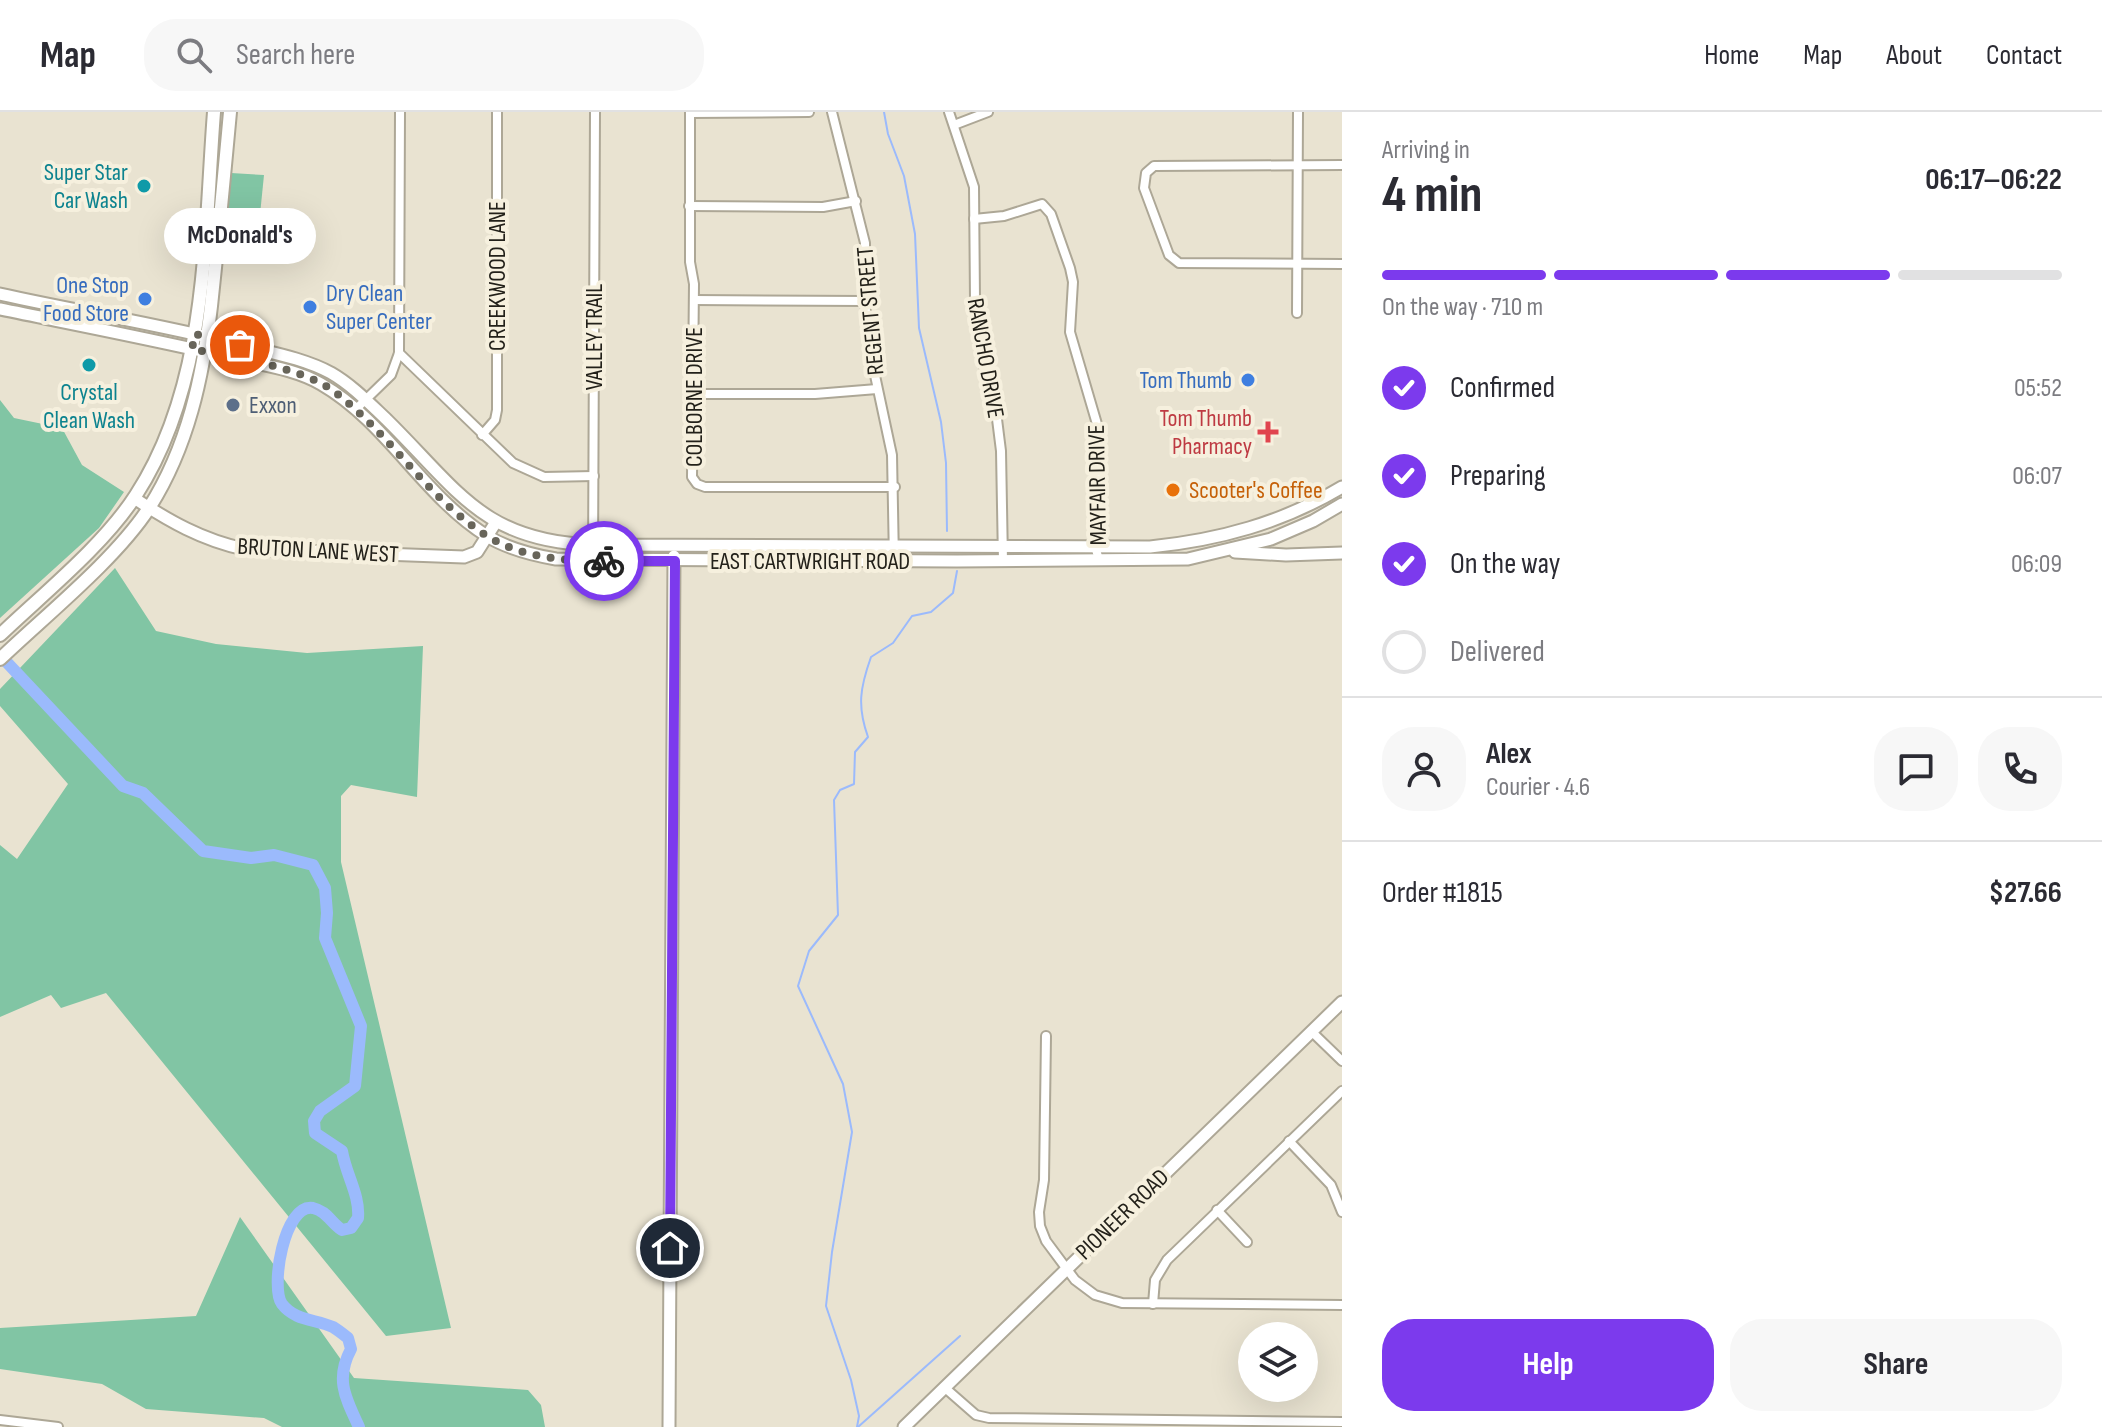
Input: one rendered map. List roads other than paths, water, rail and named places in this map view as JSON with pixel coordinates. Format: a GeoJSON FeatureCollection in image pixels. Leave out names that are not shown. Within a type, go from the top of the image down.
{"type":"FeatureCollection","features":[{"type":"Feature","properties":{"kind":"main road"},"geometry":{"type":"LineString","coordinates":[[0,659],[105,559],[149,508],[179,448],[192,411],[199,350],[195,334],[214,112]]}},
{"type":"Feature","properties":{"kind":"main road"},"geometry":{"type":"LineString","coordinates":[[0,635],[99,540],[134,498],[160,455],[199,350],[208,337],[230,112]]}},
{"type":"Feature","properties":{"kind":"main road"},"geometry":{"type":"LineString","coordinates":[[207,202],[210,212],[208,242],[217,248]]}},
{"type":"Feature","properties":{"kind":"main road","name":"EAST CARTWRIGHT ROAD"},"geometry":{"type":"LineString","coordinates":[[0,294],[208,337],[286,356],[331,373],[366,400],[447,483],[480,512],[510,530],[547,542],[592,545],[1150,547],[1205,539],[1253,527],[1312,505],[1342,487]]}},
{"type":"Feature","properties":{"kind":"main road"},"geometry":{"type":"LineString","coordinates":[[31,316],[33,302]]}},
{"type":"Feature","properties":{"kind":"main road","name":"EAST CARTWRIGHT ROAD"},"geometry":{"type":"LineString","coordinates":[[0,309],[199,350],[314,380],[355,410],[394,445],[445,502],[487,536],[538,556],[593,561],[1152,561],[1225,552],[1271,539],[1313,521],[1342,504]]}},
{"type":"Feature","properties":{"kind":"main road","name":"BRUTON LANE WEST"},"geometry":{"type":"LineString","coordinates":[[134,498],[183,529],[244,549],[464,557],[477,552],[496,522]]}},
{"type":"Feature","properties":{"kind":"main road"},"geometry":{"type":"LineString","coordinates":[[1253,527],[1287,549],[1307,553]]}},
{"type":"Feature","properties":{"kind":"main road"},"geometry":{"type":"LineString","coordinates":[[1205,539],[1207,555]]}},
{"type":"Feature","properties":{"kind":"main road"},"geometry":{"type":"LineString","coordinates":[[669,1427],[674,545]]}},
{"type":"Feature","properties":{"kind":"main road"},"geometry":{"type":"LineString","coordinates":[[1225,552],[1286,555],[1342,553]]}},
{"type":"Feature","properties":{"kind":"main road","name":"PIONEER ROAD"},"geometry":{"type":"LineString","coordinates":[[904,1427],[1342,1002]]}},
{"type":"Feature","properties":{"kind":"street"},"geometry":{"type":"LineString","coordinates":[[355,410],[391,375],[399,353],[400,112]]}},
{"type":"Feature","properties":{"kind":"street","name":"CREEKWOOD LANE"},"geometry":{"type":"LineString","coordinates":[[482,435],[495,420],[497,410],[497,112]]}},
{"type":"Feature","properties":{"kind":"street","name":"VALLEY TRAIL"},"geometry":{"type":"LineString","coordinates":[[593,561],[595,112]]}},
{"type":"Feature","properties":{"kind":"street"},"geometry":{"type":"LineString","coordinates":[[690,113],[809,112]]}},
{"type":"Feature","properties":{"kind":"street","name":"REGENT STREET"},"geometry":{"type":"LineString","coordinates":[[832,112],[865,243],[865,301],[870,352],[892,455],[895,487],[894,561]]}},
{"type":"Feature","properties":{"kind":"street","name":"RANCHO DRIVE"},"geometry":{"type":"LineString","coordinates":[[949,112],[974,187],[977,335],[997,419],[1001,451],[1003,561]]}},
{"type":"Feature","properties":{"kind":"street"},"geometry":{"type":"LineString","coordinates":[[954,125],[988,112]]}},
{"type":"Feature","properties":{"kind":"street"},"geometry":{"type":"LineString","coordinates":[[1297,313],[1298,112]]}},
{"type":"Feature","properties":{"kind":"street","name":"COLBORNE DRIVE"},"geometry":{"type":"LineString","coordinates":[[690,113],[689,206],[694,300],[691,470],[697,484],[705,487],[895,487]]}},
{"type":"Feature","properties":{"kind":"street"},"geometry":{"type":"LineString","coordinates":[[1342,165],[1154,166],[1146,173],[1144,188],[1174,261],[1179,263],[1342,264]]}},
{"type":"Feature","properties":{"kind":"street"},"geometry":{"type":"LineString","coordinates":[[689,206],[823,207],[856,201]]}},
{"type":"Feature","properties":{"kind":"street","name":"MAYFAIR DRIVE"},"geometry":{"type":"LineString","coordinates":[[974,219],[1004,216],[1042,204],[1051,214],[1060,236],[1073,282],[1070,332],[1097,424],[1095,546],[1099,560]]}},
{"type":"Feature","properties":{"kind":"street"},"geometry":{"type":"LineString","coordinates":[[694,300],[865,301]]}},
{"type":"Feature","properties":{"kind":"street"},"geometry":{"type":"LineString","coordinates":[[399,353],[513,463],[544,477],[594,476]]}},
{"type":"Feature","properties":{"kind":"street"},"geometry":{"type":"LineString","coordinates":[[693,394],[815,394],[877,389]]}},
{"type":"Feature","properties":{"kind":"street"},"geometry":{"type":"LineString","coordinates":[[1311,1031],[1342,1061]]}},
{"type":"Feature","properties":{"kind":"street"},"geometry":{"type":"LineString","coordinates":[[1046,1036],[1044,1180],[1040,1226],[1046,1241],[1075,1280],[1095,1295],[1122,1303],[1342,1305]]}},
{"type":"Feature","properties":{"kind":"street"},"geometry":{"type":"LineString","coordinates":[[1153,1304],[1157,1273],[1217,1210],[1342,1091]]}},
{"type":"Feature","properties":{"kind":"street"},"geometry":{"type":"LineString","coordinates":[[1289,1141],[1331,1185],[1342,1212]]}},
{"type":"Feature","properties":{"kind":"street"},"geometry":{"type":"LineString","coordinates":[[1217,1210],[1247,1242]]}},
{"type":"Feature","properties":{"kind":"street"},"geometry":{"type":"LineString","coordinates":[[944,1387],[976,1415],[989,1418],[1090,1423],[1342,1422]]}},
{"type":"Feature","properties":{"kind":"street"},"geometry":{"type":"LineString","coordinates":[[0,1420],[58,1427]]}},
{"type":"Feature","properties":{"kind":"waterway"},"geometry":{"type":"LineString","coordinates":[[884,112],[888,134],[904,176],[915,234],[919,328],[941,422],[946,463],[947,531]]}},
{"type":"Feature","properties":{"kind":"waterway"},"geometry":{"type":"LineString","coordinates":[[857,1427],[859,1416],[851,1380],[826,1306],[852,1132],[843,1084],[798,986],[809,951],[838,915],[834,800],[840,790],[854,784],[855,752],[868,737],[861,697],[871,657],[893,643],[912,616],[931,612],[953,593],[957,571]]}},
{"type":"Feature","properties":{"kind":"waterway"},"geometry":{"type":"LineString","coordinates":[[0,655],[123,786],[143,793],[203,851],[251,858],[274,855],[313,865],[325,888],[325,938],[361,1026],[355,1086],[320,1111],[314,1121],[315,1133],[342,1151],[357,1201],[358,1218],[351,1228],[342,1230],[318,1210],[303,1210],[287,1232],[278,1282],[279,1295],[287,1310],[299,1317],[333,1327],[348,1338],[351,1349],[344,1370],[344,1388],[359,1427]]}},
{"type":"Feature","properties":{"kind":"waterway"},"geometry":{"type":"LineString","coordinates":[[858,1427],[960,1336]]}},
{"type":"Feature","properties":{"kind":"place","name":"Super Star Car Wash"},"geometry":{"type":"Point","coordinates":[144,186]}},
{"type":"Feature","properties":{"kind":"place","name":"One Stop Food Store"},"geometry":{"type":"Point","coordinates":[145,299]}},
{"type":"Feature","properties":{"kind":"place","name":"Dry Clean Super Center"},"geometry":{"type":"Point","coordinates":[310,307]}},
{"type":"Feature","properties":{"kind":"place","name":"McDonald's"},"geometry":{"type":"Point","coordinates":[240,345]}},
{"type":"Feature","properties":{"kind":"place","name":"Crystal Clean Wash"},"geometry":{"type":"Point","coordinates":[89,365]}},
{"type":"Feature","properties":{"kind":"place","name":"Tom Thumb"},"geometry":{"type":"Point","coordinates":[1248,380]}},
{"type":"Feature","properties":{"kind":"place","name":"Exxon"},"geometry":{"type":"Point","coordinates":[233,405]}},
{"type":"Feature","properties":{"kind":"place","name":"Tom Thumb Pharmacy"},"geometry":{"type":"Point","coordinates":[1268,432]}},
{"type":"Feature","properties":{"kind":"place","name":"Scooter's Coffee"},"geometry":{"type":"Point","coordinates":[1173,490]}}]}
